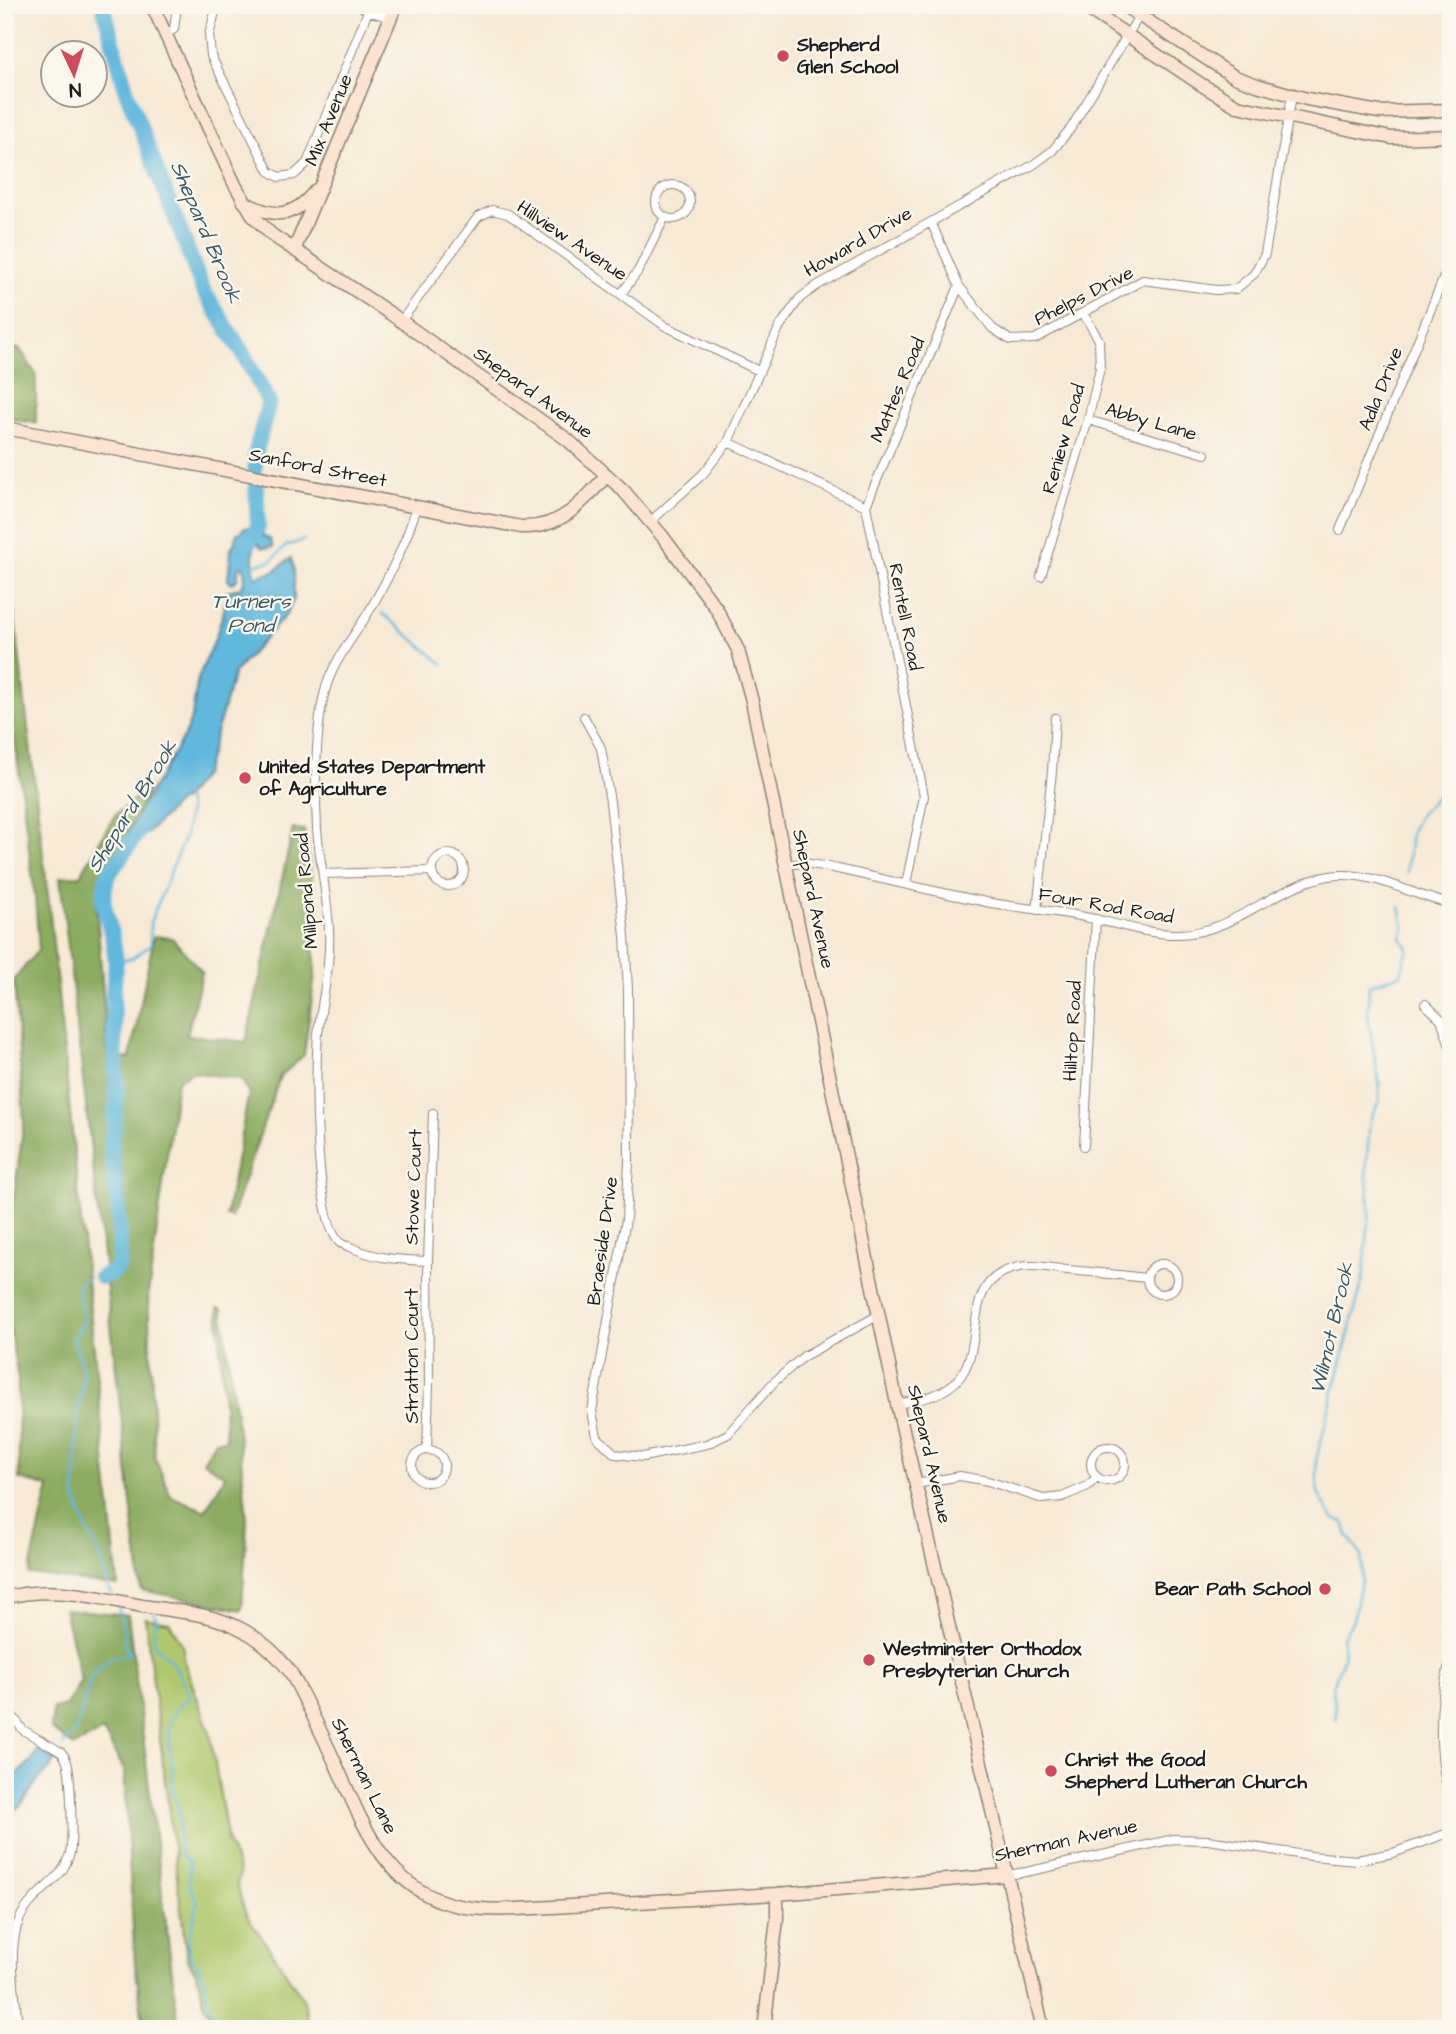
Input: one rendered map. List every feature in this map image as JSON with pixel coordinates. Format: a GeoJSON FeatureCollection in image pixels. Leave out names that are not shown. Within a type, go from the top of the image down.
{"type":"FeatureCollection","features":[{"type":"Feature","properties":{"kind":"street","name":"Shepard Avenue"},"geometry":{"type":"LineString","coordinates":[[152,5],[244,202],[261,225],[568,440],[607,475],[651,521],[716,608],[738,650],[752,701],[897,1404],[1044,2029]]}},
{"type":"Feature","properties":{"kind":"street"},"geometry":{"type":"LineString","coordinates":[[164,35],[174,30],[177,5]]}},
{"type":"Feature","properties":{"kind":"street"},"geometry":{"type":"LineString","coordinates":[[217,5],[209,35],[211,56],[269,171],[273,176],[285,178],[294,175],[307,163],[369,10]]}},
{"type":"Feature","properties":{"kind":"street"},"geometry":{"type":"LineString","coordinates":[[359,5],[391,19]]}},
{"type":"Feature","properties":{"kind":"street","name":"Mix Avenue"},"geometry":{"type":"LineString","coordinates":[[296,248],[396,5]]}},
{"type":"Feature","properties":{"kind":"street"},"geometry":{"type":"LineString","coordinates":[[1082,5],[1237,106],[1391,138],[1451,136]]}},
{"type":"Feature","properties":{"kind":"street"},"geometry":{"type":"LineString","coordinates":[[1123,5],[1235,77],[1292,95],[1379,112],[1451,110]]}},
{"type":"Feature","properties":{"kind":"street","name":"Howard Drive"},"geometry":{"type":"LineString","coordinates":[[651,521],[703,474],[728,442],[780,326],[800,298],[1012,177],[1052,151],[1071,128],[1139,16]]}},
{"type":"Feature","properties":{"kind":"street","name":"Phelps Drive"},"geometry":{"type":"LineString","coordinates":[[931,222],[959,286],[992,328],[1010,340],[1035,339],[1143,280],[1216,290],[1236,289],[1254,274],[1265,254],[1292,95]]}},
{"type":"Feature","properties":{"kind":"street"},"geometry":{"type":"LineString","coordinates":[[244,202],[259,210],[276,214],[288,213],[298,209],[310,198],[326,178]]}},
{"type":"Feature","properties":{"kind":"street"},"geometry":{"type":"LineString","coordinates":[[667,186],[681,187],[689,197],[688,209],[678,218],[665,217],[656,207],[657,194],[667,186]]}},
{"type":"Feature","properties":{"kind":"street","name":"Hillview Avenue"},"geometry":{"type":"LineString","coordinates":[[401,321],[478,217],[492,210],[508,214],[665,326],[759,370]]}},
{"type":"Feature","properties":{"kind":"street"},"geometry":{"type":"LineString","coordinates":[[621,294],[638,271],[665,217]]}},
{"type":"Feature","properties":{"kind":"street","name":"Adla Drive"},"geometry":{"type":"LineString","coordinates":[[1340,530],[1451,260]]}},
{"type":"Feature","properties":{"kind":"street","name":"Mattes Road"},"geometry":{"type":"LineString","coordinates":[[866,506],[959,286]]}},
{"type":"Feature","properties":{"kind":"street","name":"Reniew Road"},"geometry":{"type":"LineString","coordinates":[[1041,576],[1088,420],[1100,368],[1099,340],[1083,313]]}},
{"type":"Feature","properties":{"kind":"street","name":"Abby Lane"},"geometry":{"type":"LineString","coordinates":[[1088,420],[1205,454]]}},
{"type":"Feature","properties":{"kind":"street","name":"Sanford Street"},"geometry":{"type":"LineString","coordinates":[[5,428],[522,527],[544,526],[567,514],[607,475]]}},
{"type":"Feature","properties":{"kind":"street"},"geometry":{"type":"LineString","coordinates":[[728,442],[866,506]]}},
{"type":"Feature","properties":{"kind":"street","name":"Rentell Road"},"geometry":{"type":"LineString","coordinates":[[866,506],[924,796],[906,884]]}},
{"type":"Feature","properties":{"kind":"street","name":"Millpond Road"},"geometry":{"type":"LineString","coordinates":[[417,507],[410,530],[386,582],[336,664],[324,694],[319,732],[317,800],[329,956],[318,1033],[316,1077],[323,1199],[329,1222],[340,1242],[383,1259],[428,1261]]}},
{"type":"Feature","properties":{"kind":"street","name":"Braeside Drive"},"geometry":{"type":"LineString","coordinates":[[584,717],[601,748],[610,802],[625,936],[628,990],[629,1162],[626,1219],[592,1411],[597,1437],[615,1454],[643,1457],[707,1444],[729,1434],[774,1382],[804,1356],[879,1315]]}},
{"type":"Feature","properties":{"kind":"street"},"geometry":{"type":"LineString","coordinates":[[1037,910],[1055,718]]}},
{"type":"Feature","properties":{"kind":"street"},"geometry":{"type":"LineString","coordinates":[[446,854],[460,859],[464,870],[459,881],[447,886],[435,879],[432,871],[438,858],[446,854]]}},
{"type":"Feature","properties":{"kind":"street","name":"Four Rod Road"},"geometry":{"type":"LineString","coordinates":[[786,865],[813,864],[992,903],[1096,919],[1168,934],[1191,933],[1223,923],[1305,882],[1342,875],[1364,877],[1451,904]]}},
{"type":"Feature","properties":{"kind":"street"},"geometry":{"type":"LineString","coordinates":[[323,874],[432,871]]}},
{"type":"Feature","properties":{"kind":"street","name":"Hilltop Road"},"geometry":{"type":"LineString","coordinates":[[1084,1146],[1096,919]]}},
{"type":"Feature","properties":{"kind":"street"},"geometry":{"type":"LineString","coordinates":[[1425,1004],[1441,1019],[1451,1049]]}},
{"type":"Feature","properties":{"kind":"street","name":"Stowe Court"},"geometry":{"type":"LineString","coordinates":[[428,1261],[433,1113]]}},
{"type":"Feature","properties":{"kind":"street","name":"Stratton Court"},"geometry":{"type":"LineString","coordinates":[[427,1450],[428,1261]]}},
{"type":"Feature","properties":{"kind":"street"},"geometry":{"type":"LineString","coordinates":[[897,1404],[928,1398],[946,1389],[959,1378],[974,1346],[976,1308],[983,1292],[993,1280],[1006,1271],[1034,1266],[1147,1278]]}},
{"type":"Feature","properties":{"kind":"street"},"geometry":{"type":"LineString","coordinates":[[1106,1447],[1122,1453],[1125,1467],[1121,1476],[1112,1481],[1097,1478],[1091,1463],[1096,1453],[1106,1447]]}},
{"type":"Feature","properties":{"kind":"street","name":"Stratton Court"},"geometry":{"type":"LineString","coordinates":[[427,1450],[439,1454],[443,1463],[439,1477],[430,1482],[415,1477],[411,1466],[415,1456],[427,1450]]}},
{"type":"Feature","properties":{"kind":"street"},"geometry":{"type":"LineString","coordinates":[[916,1484],[960,1476],[988,1481],[1042,1499],[1062,1497],[1088,1486],[1097,1478]]}},
{"type":"Feature","properties":{"kind":"street","name":"Sherman Lane"},"geometry":{"type":"LineString","coordinates":[[5,1598],[36,1592],[71,1593],[219,1620],[245,1631],[263,1643],[282,1661],[303,1694],[378,1852],[403,1878],[425,1894],[460,1906],[495,1910],[777,1895]]}},
{"type":"Feature","properties":{"kind":"street"},"geometry":{"type":"LineString","coordinates":[[1451,1658],[1441,1733],[1442,1760],[1451,1801]]}},
{"type":"Feature","properties":{"kind":"street"},"geometry":{"type":"LineString","coordinates":[[5,1706],[23,1730],[61,1752],[66,1758],[69,1772],[70,1851],[63,1870],[28,1905],[21,1916],[14,1941],[18,2029]]}},
{"type":"Feature","properties":{"kind":"street","name":"Sherman Avenue"},"geometry":{"type":"LineString","coordinates":[[777,1895],[1007,1875],[1174,1839],[1208,1840],[1311,1856],[1357,1860],[1393,1853],[1451,1832]]}},
{"type":"Feature","properties":{"kind":"street"},"geometry":{"type":"LineString","coordinates":[[764,2029],[777,1919],[777,1895]]}},
{"type":"Feature","properties":{"kind":"green space"},"geometry":{"type":"Polygon","coordinates":[[[19,348],[36,374],[36,423],[5,418],[5,350],[19,348]]]}},
{"type":"Feature","properties":{"kind":"green space"},"geometry":{"type":"Polygon","coordinates":[[[5,536],[48,895],[118,1586],[29,1574],[49,1487],[19,1479],[18,1378],[5,1302],[5,1262],[24,1122],[14,980],[39,949],[12,717],[5,706],[5,536]]]}},
{"type":"Feature","properties":{"kind":"green space"},"geometry":{"type":"Polygon","coordinates":[[[150,786],[96,901],[108,1060],[130,1058],[154,936],[172,938],[202,972],[187,1035],[246,1042],[293,829],[304,830],[314,895],[315,975],[304,1055],[280,1077],[231,1218],[226,1216],[249,1092],[241,1079],[192,1072],[177,1081],[148,1295],[155,1458],[171,1496],[205,1511],[225,1476],[203,1461],[216,1440],[226,1440],[218,1308],[222,1309],[247,1519],[242,1610],[141,1590],[60,877],[80,876],[115,815],[150,786]]]}},
{"type":"Feature","properties":{"kind":"green space"},"geometry":{"type":"Polygon","coordinates":[[[64,1609],[128,1615],[179,2029],[144,2029],[135,1964],[124,1769],[103,1731],[74,1746],[51,1729],[53,1708],[66,1706],[81,1680],[64,1609]]]}},
{"type":"Feature","properties":{"kind":"green space"},"geometry":{"type":"Polygon","coordinates":[[[145,1618],[169,1622],[182,1644],[186,1667],[210,1733],[228,1842],[240,1873],[237,1885],[246,1914],[304,2000],[309,2029],[218,2029],[205,2006],[197,1975],[187,1958],[145,1618]]]}},
{"type":"Feature","properties":{"kind":"water","name":"Turners Pond"},"geometry":{"type":"Polygon","coordinates":[[[264,526],[263,536],[270,539],[273,547],[262,548],[257,542],[253,554],[256,577],[274,571],[291,558],[294,569],[294,599],[286,615],[234,673],[204,774],[183,800],[149,832],[127,847],[134,820],[184,736],[192,716],[198,678],[215,639],[227,591],[240,588],[245,580],[244,567],[239,566],[237,580],[231,583],[228,580],[231,548],[237,533],[242,532],[243,528],[264,526]]]}},
{"type":"Feature","properties":{"kind":"water"},"geometry":{"type":"Polygon","coordinates":[[[38,1749],[55,1759],[17,1809],[5,1800],[6,1791],[9,1783],[30,1762],[38,1749]]]}},
{"type":"Feature","properties":{"kind":"waterway","name":"Shepard Brook"},"geometry":{"type":"LineString","coordinates":[[103,5],[127,93],[203,290],[241,350],[269,402],[255,455],[255,468]]}},
{"type":"Feature","properties":{"kind":"waterway","name":"Shepard Brook"},"geometry":{"type":"LineString","coordinates":[[247,545],[258,527],[256,484]]}},
{"type":"Feature","properties":{"kind":"waterway"},"geometry":{"type":"LineString","coordinates":[[253,565],[271,561],[286,546],[304,540]]}},
{"type":"Feature","properties":{"kind":"waterway"},"geometry":{"type":"LineString","coordinates":[[382,613],[443,664]]}},
{"type":"Feature","properties":{"kind":"waterway","name":"Wilmot Brook"},"geometry":{"type":"LineString","coordinates":[[1407,873],[1411,831],[1420,814],[1451,781]]}},
{"type":"Feature","properties":{"kind":"waterway"},"geometry":{"type":"LineString","coordinates":[[116,962],[132,958],[151,945],[150,923],[185,836],[189,808],[185,797]]}},
{"type":"Feature","properties":{"kind":"waterway","name":"Shepard Brook"},"geometry":{"type":"LineString","coordinates":[[101,1277],[114,1272],[119,1265],[120,1254],[118,1204],[111,1150],[117,1095],[113,995],[116,962],[103,901],[107,877],[139,831]]}},
{"type":"Feature","properties":{"kind":"waterway","name":"Wilmot Brook"},"geometry":{"type":"LineString","coordinates":[[1336,1719],[1333,1686],[1344,1656],[1342,1638],[1353,1620],[1361,1582],[1362,1556],[1348,1536],[1344,1522],[1333,1519],[1318,1493],[1316,1460],[1363,1279],[1370,1209],[1366,1169],[1370,1120],[1379,1102],[1379,1081],[1368,1018],[1369,985],[1401,974],[1408,948],[1401,938],[1404,927],[1400,907]]}},
{"type":"Feature","properties":{"kind":"waterway","name":"Shepard Brook"},"geometry":{"type":"LineString","coordinates":[[88,1278],[78,1286],[84,1322],[73,1339],[84,1374],[78,1409],[75,1496],[85,1526],[101,1557],[108,1587],[113,1595]]}},
{"type":"Feature","properties":{"kind":"waterway"},"geometry":{"type":"LineString","coordinates":[[63,1745],[77,1728],[91,1677],[111,1658],[130,1653],[124,1644],[125,1636],[118,1606]]}},
{"type":"Feature","properties":{"kind":"waterway","name":"Shepard Brook"},"geometry":{"type":"LineString","coordinates":[[154,1613],[157,1620],[154,1644],[174,1664],[191,1698],[181,1703],[170,1720],[172,1791],[179,1810],[180,1854],[190,1862],[189,1884],[198,1903],[188,1944],[190,1955],[203,1976],[209,2007],[224,2029]]}},
{"type":"Feature","properties":{"kind":"place","name":"Shepherd Glen School"},"geometry":{"type":"Point","coordinates":[783,56]}},
{"type":"Feature","properties":{"kind":"place","name":"United States Department of Agriculture"},"geometry":{"type":"Point","coordinates":[245,778]}},
{"type":"Feature","properties":{"kind":"place","name":"Bear Path School"},"geometry":{"type":"Point","coordinates":[1325,1589]}},
{"type":"Feature","properties":{"kind":"place","name":"Westminster Orthodox Presbyterian Church"},"geometry":{"type":"Point","coordinates":[869,1660]}},
{"type":"Feature","properties":{"kind":"place","name":"Christ the Good Shepherd Lutheran Church"},"geometry":{"type":"Point","coordinates":[1051,1771]}}]}
